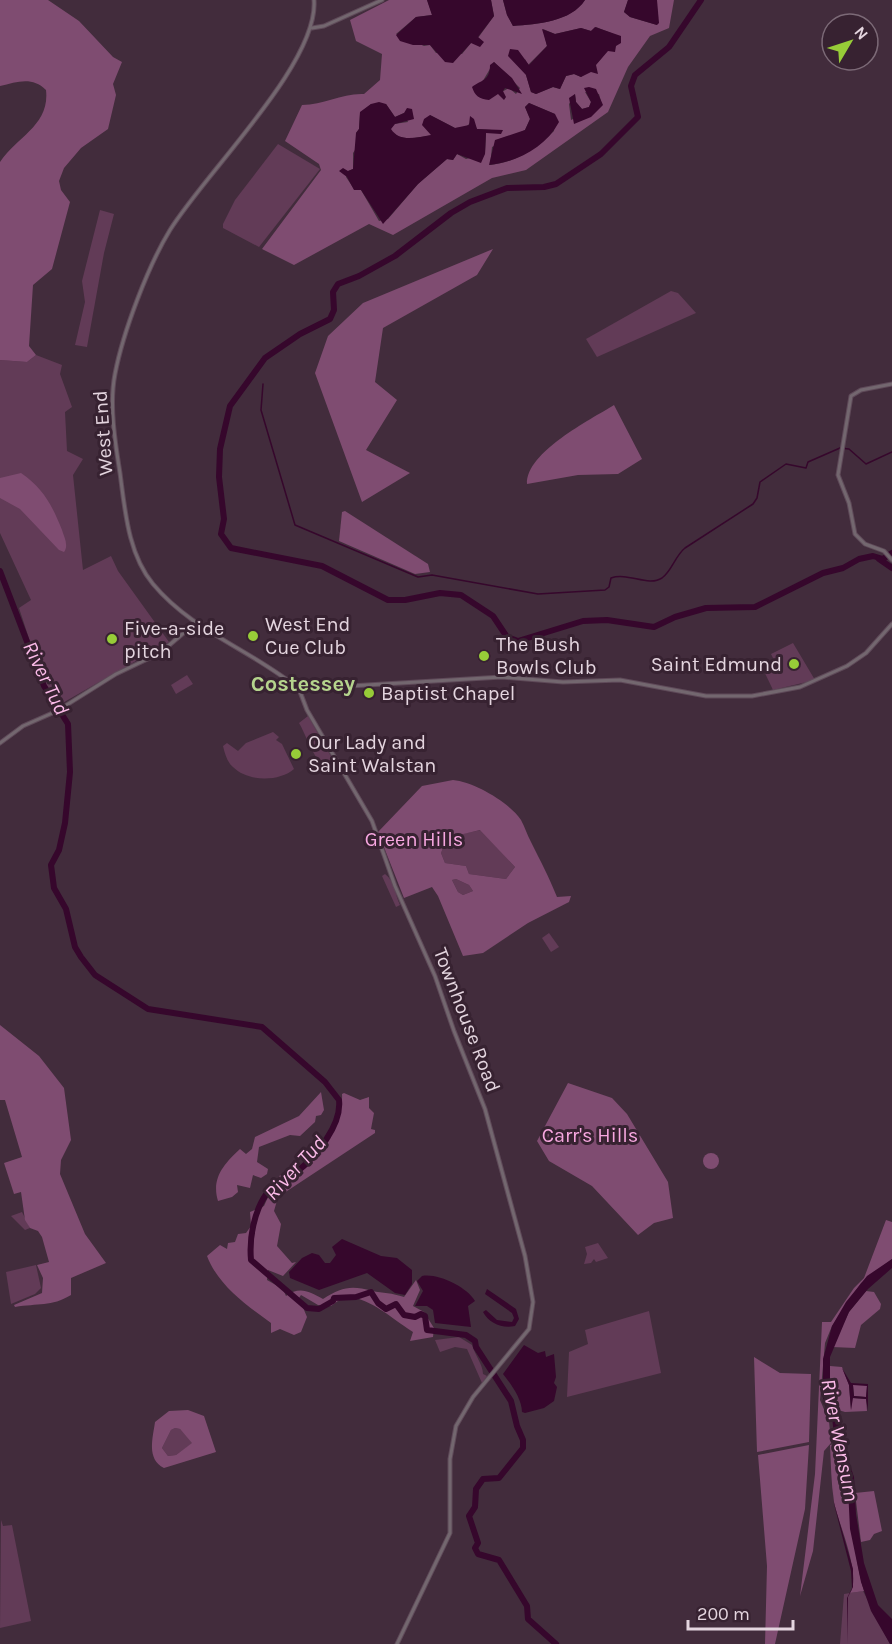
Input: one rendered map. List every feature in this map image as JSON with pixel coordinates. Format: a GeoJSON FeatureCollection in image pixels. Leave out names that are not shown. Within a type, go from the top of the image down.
{"type":"FeatureCollection","features":[{"type":"Feature","properties":{"kind":"street","name":"West End"},"geometry":{"type":"LineString","coordinates":[[299,689],[259,661],[194,624],[154,586],[134,550],[118,465],[114,415],[115,373],[136,307],[169,232],[275,92],[307,40],[312,28],[315,0]]}},
{"type":"Feature","properties":{"kind":"street"},"geometry":{"type":"LineString","coordinates":[[312,28],[324,26],[382,0]]}},
{"type":"Feature","properties":{"kind":"street"},"geometry":{"type":"LineString","coordinates":[[890,558],[865,544],[855,534],[849,503],[838,475],[851,396],[861,390],[892,384]]}},
{"type":"Feature","properties":{"kind":"street"},"geometry":{"type":"LineString","coordinates":[[0,743],[23,726],[57,711],[116,674],[160,653],[194,624]]}},
{"type":"Feature","properties":{"kind":"street"},"geometry":{"type":"LineString","coordinates":[[299,689],[502,677],[563,682],[620,680],[706,696],[752,696],[800,687],[838,671],[866,653],[892,624]]}},
{"type":"Feature","properties":{"kind":"street","name":"Townhouse Road"},"geometry":{"type":"LineString","coordinates":[[299,689],[307,710],[372,821],[388,871],[435,976],[485,1109],[525,1256],[534,1309],[529,1329],[465,1407],[456,1426],[450,1459],[450,1533],[397,1644]]}},
{"type":"Feature","properties":{"kind":"shaded area"},"geometry":{"type":"Polygon","coordinates":[[[278,144],[320,169],[259,247],[223,228],[223,224],[235,200],[278,144]]]}},
{"type":"Feature","properties":{"kind":"shaded area"},"geometry":{"type":"Polygon","coordinates":[[[100,210],[114,214],[104,253],[87,347],[75,345],[85,302],[82,281],[100,210]]]}},
{"type":"Feature","properties":{"kind":"shaded area"},"geometry":{"type":"Polygon","coordinates":[[[671,291],[678,293],[696,313],[597,357],[586,339],[671,291]]]}},
{"type":"Feature","properties":{"kind":"shaded area"},"geometry":{"type":"Polygon","coordinates":[[[36,355],[62,365],[60,374],[72,407],[65,412],[67,451],[83,459],[73,475],[83,570],[111,556],[118,571],[169,642],[59,705],[42,678],[19,608],[31,600],[0,533],[0,360],[27,362],[36,355]]]}},
{"type":"Feature","properties":{"kind":"shaded area"},"geometry":{"type":"Polygon","coordinates":[[[793,643],[815,680],[773,690],[763,669],[775,662],[771,654],[793,643]]]}},
{"type":"Feature","properties":{"kind":"shaded area","name":"The Bush Bowls Club"},"geometry":{"type":"Polygon","coordinates":[[[481,649],[487,649],[491,656],[487,663],[481,663],[477,659],[477,653],[481,649]]]}},
{"type":"Feature","properties":{"kind":"shaded area"},"geometry":{"type":"Polygon","coordinates":[[[187,675],[193,684],[176,694],[171,685],[187,675]]]}},
{"type":"Feature","properties":{"kind":"shaded area"},"geometry":{"type":"Polygon","coordinates":[[[308,716],[337,767],[333,771],[327,769],[317,758],[299,723],[308,716]]]}},
{"type":"Feature","properties":{"kind":"shaded area"},"geometry":{"type":"Polygon","coordinates":[[[273,732],[279,737],[276,740],[282,744],[294,769],[272,778],[255,778],[239,772],[229,763],[223,746],[227,743],[238,751],[246,743],[273,732]]]}},
{"type":"Feature","properties":{"kind":"shaded area"},"geometry":{"type":"Polygon","coordinates":[[[481,830],[515,867],[506,879],[469,874],[466,866],[445,863],[441,853],[447,837],[481,830]]]}},
{"type":"Feature","properties":{"kind":"shaded area"},"geometry":{"type":"Polygon","coordinates":[[[385,874],[393,884],[400,905],[396,907],[382,876],[385,874]]]}},
{"type":"Feature","properties":{"kind":"shaded area"},"geometry":{"type":"Polygon","coordinates":[[[456,879],[469,885],[473,891],[463,895],[458,892],[452,880],[456,879]]]}},
{"type":"Feature","properties":{"kind":"shaded area"},"geometry":{"type":"Polygon","coordinates":[[[549,933],[559,947],[551,952],[542,938],[549,933]]]}},
{"type":"Feature","properties":{"kind":"shaded area"},"geometry":{"type":"Polygon","coordinates":[[[22,1212],[30,1228],[25,1230],[11,1216],[22,1212]]]}},
{"type":"Feature","properties":{"kind":"shaded area"},"geometry":{"type":"Polygon","coordinates":[[[598,1243],[608,1258],[596,1262],[594,1259],[591,1263],[584,1264],[587,1254],[585,1247],[598,1243]]]}},
{"type":"Feature","properties":{"kind":"shaded area"},"geometry":{"type":"Polygon","coordinates":[[[36,1265],[41,1288],[35,1294],[11,1304],[6,1272],[36,1265]]]}},
{"type":"Feature","properties":{"kind":"shaded area"},"geometry":{"type":"Polygon","coordinates":[[[649,1311],[661,1373],[567,1397],[569,1352],[588,1344],[585,1330],[649,1311]]]}},
{"type":"Feature","properties":{"kind":"shaded area"},"geometry":{"type":"Polygon","coordinates":[[[459,1337],[472,1345],[483,1374],[487,1376],[482,1383],[467,1349],[455,1347],[440,1352],[435,1340],[459,1337]]]}},
{"type":"Feature","properties":{"kind":"shaded area"},"geometry":{"type":"Polygon","coordinates":[[[180,1429],[193,1443],[176,1455],[168,1456],[162,1448],[171,1430],[180,1429]]]}},
{"type":"Feature","properties":{"kind":"shaded area"},"geometry":{"type":"Polygon","coordinates":[[[1,1520],[3,1526],[12,1525],[31,1621],[0,1628],[1,1520]]]}},
{"type":"Feature","properties":{"kind":"shaded area"},"geometry":{"type":"Polygon","coordinates":[[[863,1591],[890,1644],[840,1644],[844,1594],[863,1591]]]}},
{"type":"Feature","properties":{"kind":"green space"},"geometry":{"type":"Polygon","coordinates":[[[0,0],[48,0],[79,21],[113,57],[122,62],[113,84],[116,95],[108,129],[81,148],[64,168],[59,181],[61,190],[70,202],[52,269],[33,285],[29,346],[36,355],[27,362],[0,360],[0,162],[38,121],[46,102],[46,90],[30,82],[0,86],[0,0]]]}},
{"type":"Feature","properties":{"kind":"green space"},"geometry":{"type":"Polygon","coordinates":[[[389,0],[427,0],[432,15],[416,17],[396,34],[424,46],[430,45],[436,53],[462,54],[471,43],[483,42],[478,38],[494,16],[491,0],[503,0],[513,26],[543,23],[562,17],[571,13],[585,0],[628,0],[624,12],[630,17],[657,25],[657,0],[674,0],[669,28],[650,36],[628,67],[608,112],[526,170],[492,178],[393,235],[369,224],[294,265],[262,249],[321,170],[319,164],[285,141],[302,105],[348,95],[364,94],[380,80],[382,54],[356,41],[350,20],[389,0]],[[596,27],[591,31],[581,28],[555,34],[543,29],[547,46],[528,65],[525,59],[526,75],[531,92],[536,94],[553,87],[560,89],[566,76],[574,74],[581,77],[597,63],[605,53],[611,33],[596,27]],[[494,62],[481,84],[476,84],[498,94],[509,88],[516,94],[520,88],[494,62]],[[585,92],[591,102],[589,107],[582,109],[576,102],[575,94],[569,104],[571,120],[602,105],[599,94],[585,92]],[[529,103],[525,107],[530,119],[525,130],[492,147],[490,165],[525,154],[554,131],[555,114],[529,103]],[[371,104],[360,113],[359,129],[356,133],[357,147],[353,153],[353,169],[348,171],[346,177],[354,189],[361,190],[379,221],[388,219],[418,184],[447,159],[453,160],[457,154],[466,159],[485,154],[486,133],[492,130],[477,129],[470,117],[470,123],[466,127],[455,128],[430,115],[433,135],[399,137],[390,130],[394,124],[408,122],[404,113],[395,117],[386,104],[371,104]]]}},
{"type":"Feature","properties":{"kind":"green space"},"geometry":{"type":"Polygon","coordinates":[[[493,249],[477,275],[383,328],[375,382],[397,400],[366,450],[410,473],[362,502],[315,373],[328,336],[363,303],[493,249]]]}},
{"type":"Feature","properties":{"kind":"green space"},"geometry":{"type":"Polygon","coordinates":[[[614,405],[642,459],[618,474],[578,475],[527,484],[529,472],[548,449],[576,428],[614,405]]]}},
{"type":"Feature","properties":{"kind":"green space"},"geometry":{"type":"Polygon","coordinates":[[[21,473],[41,491],[50,505],[65,538],[64,552],[59,550],[20,509],[0,498],[0,478],[21,473]]]}},
{"type":"Feature","properties":{"kind":"green space"},"geometry":{"type":"Polygon","coordinates":[[[345,511],[428,564],[430,572],[415,574],[339,541],[342,512],[345,511]]]}},
{"type":"Feature","properties":{"kind":"green space","name":"Green Hills"},"geometry":{"type":"Polygon","coordinates":[[[453,780],[481,789],[508,806],[521,820],[557,897],[571,896],[569,902],[528,923],[483,953],[463,956],[432,887],[404,898],[378,832],[422,786],[453,780]],[[480,830],[447,838],[441,853],[445,863],[466,866],[469,874],[506,879],[515,867],[480,830]],[[456,879],[452,880],[458,892],[463,895],[473,891],[469,885],[456,879]]]}},
{"type":"Feature","properties":{"kind":"green space"},"geometry":{"type":"Polygon","coordinates":[[[0,1025],[39,1056],[64,1088],[71,1140],[61,1160],[60,1174],[85,1234],[106,1263],[71,1278],[71,1295],[51,1303],[15,1307],[14,1305],[42,1293],[43,1278],[37,1265],[49,1262],[42,1237],[38,1231],[30,1228],[25,1220],[21,1192],[14,1194],[4,1163],[22,1157],[5,1100],[0,1100],[0,1025]]]}},
{"type":"Feature","properties":{"kind":"green space","name":"Carr's Hills"},"geometry":{"type":"Polygon","coordinates":[[[568,1083],[612,1098],[627,1114],[668,1182],[673,1218],[654,1223],[638,1235],[592,1186],[549,1161],[537,1141],[568,1083]]]}},
{"type":"Feature","properties":{"kind":"green space"},"geometry":{"type":"Polygon","coordinates":[[[321,1092],[324,1110],[321,1115],[316,1116],[315,1122],[300,1136],[290,1135],[259,1147],[257,1162],[268,1169],[267,1174],[261,1178],[253,1175],[250,1188],[237,1185],[238,1192],[232,1197],[218,1201],[216,1185],[220,1172],[229,1160],[240,1149],[246,1154],[252,1149],[255,1137],[299,1116],[321,1092]]]}},
{"type":"Feature","properties":{"kind":"green space"},"geometry":{"type":"Polygon","coordinates":[[[344,1093],[360,1100],[369,1097],[369,1108],[374,1113],[371,1129],[375,1130],[375,1133],[278,1197],[274,1211],[281,1224],[277,1246],[292,1263],[296,1262],[283,1276],[268,1270],[267,1280],[283,1289],[286,1296],[300,1290],[323,1299],[341,1290],[352,1288],[404,1297],[416,1280],[420,1290],[413,1306],[424,1312],[434,1328],[433,1337],[410,1341],[413,1332],[374,1306],[346,1295],[331,1306],[318,1305],[301,1295],[299,1298],[307,1317],[301,1332],[294,1335],[280,1329],[271,1333],[271,1323],[225,1285],[207,1256],[220,1245],[227,1249],[228,1243],[235,1242],[238,1234],[246,1233],[251,1226],[250,1212],[264,1206],[269,1195],[274,1194],[280,1175],[300,1172],[312,1162],[315,1157],[313,1145],[317,1141],[330,1139],[344,1093]]]}},
{"type":"Feature","properties":{"kind":"green space"},"geometry":{"type":"Polygon","coordinates":[[[711,1153],[717,1155],[719,1161],[717,1167],[711,1169],[705,1167],[703,1161],[705,1155],[711,1153]]]}},
{"type":"Feature","properties":{"kind":"green space"},"geometry":{"type":"Polygon","coordinates":[[[886,1220],[892,1222],[892,1259],[861,1283],[832,1326],[825,1343],[820,1400],[829,1421],[831,1443],[824,1451],[813,1551],[800,1596],[815,1474],[822,1322],[831,1322],[854,1288],[864,1278],[886,1220]]]}},
{"type":"Feature","properties":{"kind":"green space"},"geometry":{"type":"Polygon","coordinates":[[[866,1291],[874,1292],[881,1304],[880,1309],[861,1325],[855,1348],[832,1347],[849,1312],[866,1291]]]}},
{"type":"Feature","properties":{"kind":"green space"},"geometry":{"type":"Polygon","coordinates":[[[754,1357],[780,1373],[811,1374],[809,1442],[757,1452],[754,1357]]]}},
{"type":"Feature","properties":{"kind":"green space"},"geometry":{"type":"Polygon","coordinates":[[[830,1366],[842,1367],[849,1385],[851,1410],[852,1398],[866,1399],[867,1411],[845,1412],[835,1409],[830,1393],[830,1366]]]}},
{"type":"Feature","properties":{"kind":"green space"},"geometry":{"type":"Polygon","coordinates":[[[853,1385],[867,1385],[866,1397],[854,1396],[853,1385]]]}},
{"type":"Feature","properties":{"kind":"green space"},"geometry":{"type":"Polygon","coordinates":[[[188,1410],[204,1416],[216,1452],[164,1468],[158,1464],[152,1447],[155,1422],[169,1411],[188,1410]],[[180,1429],[171,1430],[162,1448],[168,1456],[176,1455],[192,1443],[180,1429]]]}},
{"type":"Feature","properties":{"kind":"green space"},"geometry":{"type":"Polygon","coordinates":[[[836,1444],[848,1489],[856,1553],[864,1591],[850,1593],[853,1585],[851,1562],[836,1511],[832,1488],[830,1445],[836,1444]]]}},
{"type":"Feature","properties":{"kind":"green space"},"geometry":{"type":"Polygon","coordinates":[[[809,1445],[805,1509],[775,1644],[765,1644],[767,1566],[758,1455],[809,1445]]]}},
{"type":"Feature","properties":{"kind":"green space"},"geometry":{"type":"Polygon","coordinates":[[[874,1491],[882,1531],[874,1534],[870,1540],[861,1542],[855,1493],[874,1491]]]}},
{"type":"Feature","properties":{"kind":"water"},"geometry":{"type":"Polygon","coordinates":[[[427,0],[491,0],[494,16],[478,37],[484,42],[480,47],[471,43],[453,63],[445,62],[430,45],[413,45],[400,41],[396,35],[416,17],[432,15],[427,0]]]}},
{"type":"Feature","properties":{"kind":"water"},"geometry":{"type":"Polygon","coordinates":[[[503,0],[585,0],[571,13],[562,17],[543,23],[513,26],[503,0]]]}},
{"type":"Feature","properties":{"kind":"water"},"geometry":{"type":"Polygon","coordinates":[[[628,0],[657,0],[659,23],[657,25],[630,17],[624,12],[628,0]]]}},
{"type":"Feature","properties":{"kind":"water"},"geometry":{"type":"Polygon","coordinates":[[[595,27],[621,36],[621,43],[616,46],[615,52],[608,51],[596,65],[598,74],[591,72],[581,77],[574,74],[566,76],[560,89],[553,87],[536,94],[531,92],[526,75],[508,56],[510,49],[518,50],[529,65],[547,46],[542,29],[555,34],[581,28],[591,31],[595,27]]]}},
{"type":"Feature","properties":{"kind":"water"},"geometry":{"type":"Polygon","coordinates":[[[494,62],[512,78],[522,94],[505,88],[504,100],[498,94],[489,100],[476,95],[472,87],[487,77],[490,65],[494,62]]]}},
{"type":"Feature","properties":{"kind":"water"},"geometry":{"type":"Polygon","coordinates":[[[584,88],[596,89],[603,105],[591,117],[574,124],[569,98],[575,94],[576,102],[582,109],[589,107],[591,102],[584,88]]]}},
{"type":"Feature","properties":{"kind":"water"},"geometry":{"type":"Polygon","coordinates":[[[379,102],[386,104],[395,117],[404,113],[407,108],[412,109],[414,119],[395,124],[391,129],[404,138],[431,135],[422,125],[424,119],[430,115],[455,128],[469,125],[470,116],[474,119],[477,129],[503,130],[501,134],[486,133],[485,154],[481,163],[457,154],[453,160],[447,159],[418,184],[383,224],[361,190],[354,190],[347,177],[339,171],[343,168],[348,171],[353,169],[360,112],[371,104],[379,102]]]}},
{"type":"Feature","properties":{"kind":"water"},"geometry":{"type":"Polygon","coordinates":[[[529,103],[555,114],[559,122],[546,139],[529,152],[510,161],[489,165],[495,140],[525,130],[530,119],[525,107],[529,103]]]}},
{"type":"Feature","properties":{"kind":"water"},"geometry":{"type":"Polygon","coordinates":[[[342,1239],[381,1256],[397,1258],[412,1270],[412,1284],[405,1295],[395,1293],[367,1273],[319,1290],[290,1278],[289,1272],[302,1258],[312,1253],[319,1255],[325,1263],[330,1263],[336,1255],[332,1247],[342,1239]]]}},
{"type":"Feature","properties":{"kind":"water"},"geometry":{"type":"Polygon","coordinates":[[[892,1259],[892,1268],[868,1289],[849,1312],[830,1357],[830,1393],[843,1430],[845,1450],[854,1477],[856,1514],[864,1563],[878,1605],[892,1619],[892,1644],[890,1644],[871,1611],[861,1582],[850,1529],[848,1488],[837,1458],[832,1418],[823,1402],[823,1359],[832,1326],[846,1302],[867,1276],[892,1259]]]}},
{"type":"Feature","properties":{"kind":"water"},"geometry":{"type":"Polygon","coordinates":[[[422,1276],[444,1279],[459,1286],[471,1296],[475,1301],[468,1306],[471,1327],[435,1323],[433,1310],[427,1306],[415,1306],[423,1291],[417,1281],[422,1276]]]}},
{"type":"Feature","properties":{"kind":"water"},"geometry":{"type":"Polygon","coordinates":[[[487,1289],[516,1309],[519,1319],[515,1326],[501,1326],[486,1316],[483,1312],[486,1310],[497,1320],[512,1322],[514,1318],[512,1313],[485,1294],[487,1289]]]}},
{"type":"Feature","properties":{"kind":"water"},"geometry":{"type":"Polygon","coordinates":[[[524,1345],[538,1353],[545,1351],[546,1357],[554,1354],[556,1377],[554,1383],[557,1387],[554,1401],[544,1408],[525,1413],[522,1412],[513,1387],[503,1374],[524,1345]]]}},
{"type":"Feature","properties":{"kind":"water"},"geometry":{"type":"Polygon","coordinates":[[[842,1368],[851,1383],[868,1384],[868,1411],[866,1399],[853,1398],[851,1410],[849,1385],[842,1368]],[[853,1385],[854,1396],[866,1397],[867,1386],[853,1385]]]}},
{"type":"Feature","properties":{"kind":"water"},"geometry":{"type":"Polygon","coordinates":[[[833,1481],[834,1503],[853,1569],[853,1587],[848,1597],[847,1644],[847,1598],[852,1588],[851,1571],[834,1504],[833,1481]]]}},
{"type":"Feature","properties":{"kind":"waterway","name":"River Wensum"},"geometry":{"type":"LineString","coordinates":[[701,0],[669,47],[635,75],[631,86],[638,117],[601,154],[556,184],[544,187],[507,188],[470,202],[451,213],[395,256],[359,276],[338,284],[333,292],[334,310],[330,319],[300,334],[265,358],[230,406],[220,449],[219,477],[224,519],[221,534],[231,548],[322,566],[388,600],[405,600],[440,593],[461,595],[493,616],[507,637],[518,641],[583,621],[607,620],[654,627],[675,617],[706,608],[755,607],[823,573],[843,568],[859,559],[873,556],[883,559],[892,553]]}},
{"type":"Feature","properties":{"kind":"waterway"},"geometry":{"type":"LineString","coordinates":[[263,384],[261,410],[295,525],[418,577],[432,575],[538,594],[605,590],[609,587],[611,578],[617,577],[651,581],[662,578],[685,548],[753,504],[757,498],[760,482],[786,464],[806,468],[808,462],[840,448],[849,449],[866,464],[892,452]]}},
{"type":"Feature","properties":{"kind":"waterway","name":"River Wensum"},"geometry":{"type":"LineString","coordinates":[[879,559],[892,568]]}},
{"type":"Feature","properties":{"kind":"waterway","name":"River Tud"},"geometry":{"type":"LineString","coordinates":[[0,571],[44,686],[68,724],[70,772],[65,823],[59,850],[51,865],[54,888],[66,909],[75,947],[95,975],[148,1009],[262,1027],[325,1082],[339,1100],[336,1120],[320,1149],[298,1171],[270,1190],[262,1200],[253,1225],[251,1260],[307,1308],[319,1309],[333,1301],[334,1298],[356,1297],[371,1292],[378,1303],[386,1309],[396,1304],[404,1315],[415,1317],[421,1314],[425,1316],[427,1330],[466,1335],[475,1341],[476,1347],[511,1401],[523,1440],[523,1448],[499,1478],[483,1479],[476,1489],[475,1507],[469,1516],[478,1543],[475,1548],[478,1554],[499,1560],[527,1606],[528,1619],[556,1644]]}},
{"type":"Feature","properties":{"kind":"place","name":"West End Cue Club"},"geometry":{"type":"Point","coordinates":[253,636]}},
{"type":"Feature","properties":{"kind":"place","name":"Five-a-side pitch"},"geometry":{"type":"Point","coordinates":[112,639]}},
{"type":"Feature","properties":{"kind":"place","name":"The Bush Bowls Club"},"geometry":{"type":"Point","coordinates":[484,656]}},
{"type":"Feature","properties":{"kind":"place","name":"Saint Edmund"},"geometry":{"type":"Point","coordinates":[794,664]}},
{"type":"Feature","properties":{"kind":"place","name":"Baptist Chapel"},"geometry":{"type":"Point","coordinates":[369,693]}},
{"type":"Feature","properties":{"kind":"place","name":"Our Lady and Saint Walstan"},"geometry":{"type":"Point","coordinates":[296,754]}},
{"type":"Feature","properties":{"kind":"district","name":"Costessey"},"geometry":{"type":"Point","coordinates":[303,684]}}]}
